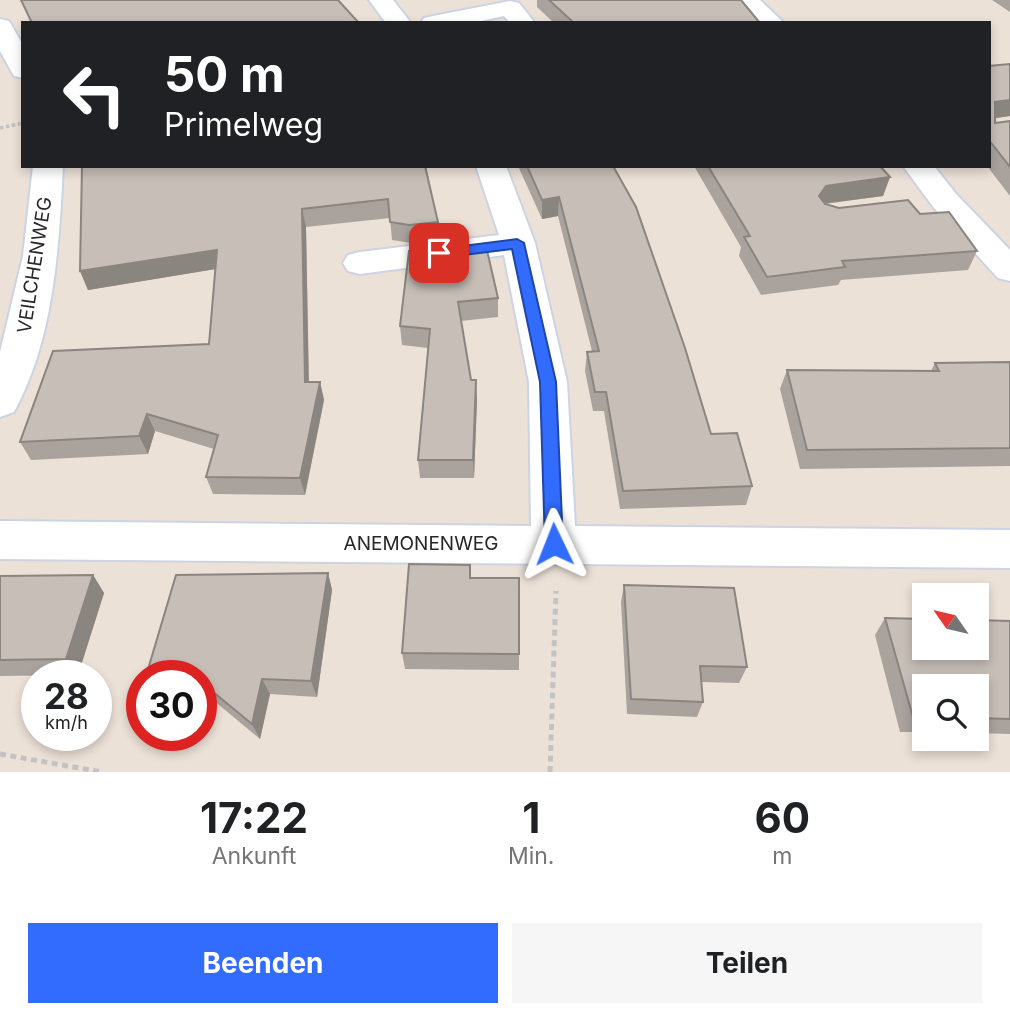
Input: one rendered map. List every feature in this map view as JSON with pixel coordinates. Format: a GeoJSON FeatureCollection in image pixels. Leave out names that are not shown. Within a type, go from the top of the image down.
{"type":"FeatureCollection","features":[{"type":"Feature","properties":{"kind":"street"},"geometry":{"type":"LineString","coordinates":[[381,0],[397,21]]}},
{"type":"Feature","properties":{"kind":"street"},"geometry":{"type":"LineString","coordinates":[[746,0],[770,21]]}},
{"type":"Feature","properties":{"kind":"street"},"geometry":{"type":"LineString","coordinates":[[443,21],[510,8],[521,21]]}},
{"type":"Feature","properties":{"kind":"street"},"geometry":{"type":"LineString","coordinates":[[0,26],[21,66]]}},
{"type":"Feature","properties":{"kind":"street","name":"VEILCHENWEG"},"geometry":{"type":"LineString","coordinates":[[3,391],[21,345],[45,212],[48,168]]}},
{"type":"Feature","properties":{"kind":"street"},"geometry":{"type":"LineString","coordinates":[[492,168],[517,243],[548,382],[554,544]]}},
{"type":"Feature","properties":{"kind":"street"},"geometry":{"type":"LineString","coordinates":[[920,168],[945,201],[1010,270]]}},
{"type":"Feature","properties":{"kind":"street"},"geometry":{"type":"LineString","coordinates":[[908,205],[945,201]]}},
{"type":"Feature","properties":{"kind":"street"},"geometry":{"type":"LineString","coordinates":[[360,263],[517,243]]}},
{"type":"Feature","properties":{"kind":"street","name":"ANEMONENWEG"},"geometry":{"type":"LineString","coordinates":[[0,540],[1010,549]]}},
{"type":"Feature","properties":{"kind":"path"},"geometry":{"type":"LineString","coordinates":[[0,128],[21,123]]}},
{"type":"Feature","properties":{"kind":"path"},"geometry":{"type":"LineString","coordinates":[[550,772],[556,574],[554,544]]}},
{"type":"Feature","properties":{"kind":"path"},"geometry":{"type":"LineString","coordinates":[[0,754],[102,772]]}},
{"type":"Feature","properties":{"kind":"building"},"geometry":{"type":"Polygon","coordinates":[[[21,0],[338,0],[357,21],[31,21],[21,0]]]}},
{"type":"Feature","properties":{"kind":"building"},"geometry":{"type":"Polygon","coordinates":[[[549,0],[741,0],[758,21],[572,21],[549,0]]]}},
{"type":"Feature","properties":{"kind":"building"},"geometry":{"type":"Polygon","coordinates":[[[1010,64],[1010,100],[995,102],[995,123],[1010,121],[1010,167],[991,143],[991,66],[1010,64]]]}},
{"type":"Feature","properties":{"kind":"building"},"geometry":{"type":"Polygon","coordinates":[[[82,168],[425,168],[438,222],[409,225],[390,222],[388,199],[302,209],[305,382],[320,382],[300,478],[206,477],[218,435],[147,414],[139,436],[20,442],[53,351],[209,344],[217,250],[80,271],[82,168]]]}},
{"type":"Feature","properties":{"kind":"building"},"geometry":{"type":"Polygon","coordinates":[[[528,168],[614,168],[636,207],[685,348],[711,434],[737,433],[752,486],[623,491],[606,392],[595,392],[587,352],[599,351],[559,197],[542,200],[528,168]]]}},
{"type":"Feature","properties":{"kind":"building"},"geometry":{"type":"Polygon","coordinates":[[[709,168],[882,168],[890,177],[826,186],[819,196],[825,204],[839,208],[908,200],[920,214],[949,212],[977,251],[842,261],[845,267],[767,277],[744,237],[750,236],[709,168]]]}},
{"type":"Feature","properties":{"kind":"building"},"geometry":{"type":"Polygon","coordinates":[[[443,246],[444,251],[486,246],[498,298],[458,302],[471,380],[476,380],[473,460],[418,460],[430,329],[400,326],[409,251],[443,246]]]}},
{"type":"Feature","properties":{"kind":"building"},"geometry":{"type":"Polygon","coordinates":[[[1010,362],[1010,448],[807,450],[787,370],[939,371],[935,363],[1010,362]]]}},
{"type":"Feature","properties":{"kind":"building"},"geometry":{"type":"Polygon","coordinates":[[[409,564],[470,565],[470,578],[519,578],[519,654],[402,653],[409,564]]]}},
{"type":"Feature","properties":{"kind":"building"},"geometry":{"type":"Polygon","coordinates":[[[328,573],[311,681],[262,679],[252,724],[217,695],[217,660],[151,660],[176,575],[328,573]]]}},
{"type":"Feature","properties":{"kind":"building"},"geometry":{"type":"Polygon","coordinates":[[[93,575],[66,659],[0,660],[0,576],[93,575]]]}},
{"type":"Feature","properties":{"kind":"building"},"geometry":{"type":"Polygon","coordinates":[[[624,585],[734,588],[747,667],[700,666],[703,702],[631,699],[624,585]]]}},
{"type":"Feature","properties":{"kind":"building"},"geometry":{"type":"Polygon","coordinates":[[[885,618],[912,619],[912,660],[989,660],[989,620],[1010,621],[1010,719],[989,718],[989,674],[912,674],[912,713],[885,618]]]}},
{"type":"Feature","properties":{"kind":"route"},"geometry":{"type":"LineString","coordinates":[[439,253],[517,243],[548,382],[554,544]]}}]}
